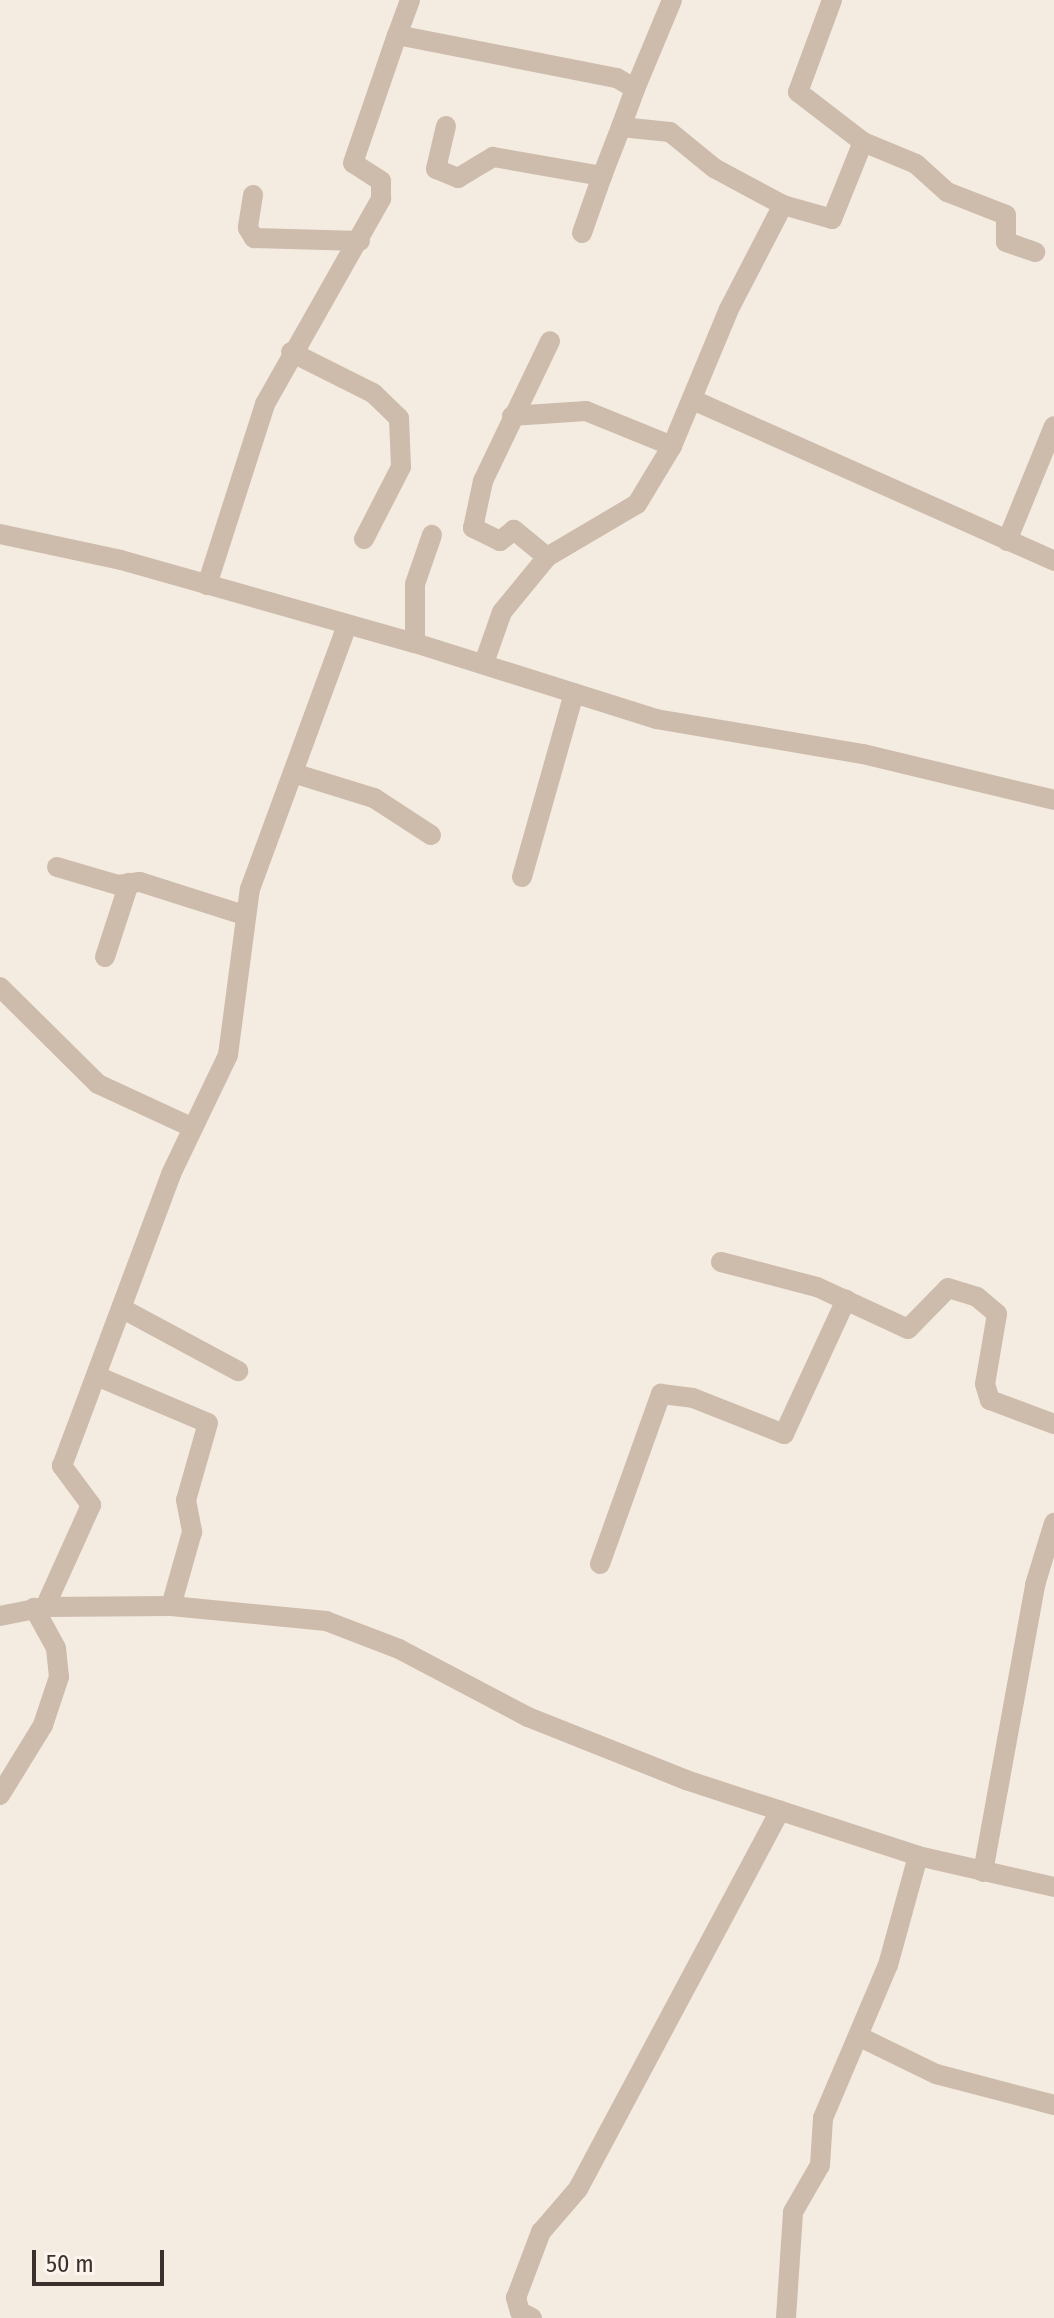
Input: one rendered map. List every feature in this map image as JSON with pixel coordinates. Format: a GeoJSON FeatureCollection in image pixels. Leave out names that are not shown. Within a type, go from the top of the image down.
{"type":"FeatureCollection","features":[{"type":"Feature","properties":{"kind":"street"},"geometry":{"type":"LineString","coordinates":[[207,585],[255,431],[291,352],[360,241],[383,186],[355,167],[354,158],[410,0]]}},
{"type":"Feature","properties":{"kind":"street"},"geometry":{"type":"LineString","coordinates":[[582,233],[635,89],[672,0]]}},
{"type":"Feature","properties":{"kind":"street"},"geometry":{"type":"LineString","coordinates":[[832,0],[798,92],[863,142],[916,164],[947,192],[1006,215],[1006,242],[1035,252]]}},
{"type":"Feature","properties":{"kind":"street"},"geometry":{"type":"LineString","coordinates":[[397,35],[596,71],[635,89]]}},
{"type":"Feature","properties":{"kind":"street"},"geometry":{"type":"LineString","coordinates":[[446,126],[437,161],[442,176],[463,176],[493,157],[602,176]]}},
{"type":"Feature","properties":{"kind":"street"},"geometry":{"type":"LineString","coordinates":[[621,127],[670,132],[714,168],[783,205],[832,219],[863,142]]}},
{"type":"Feature","properties":{"kind":"street"},"geometry":{"type":"LineString","coordinates":[[253,195],[248,228],[254,238],[360,241]]}},
{"type":"Feature","properties":{"kind":"street"},"geometry":{"type":"LineString","coordinates":[[484,663],[502,612],[547,557],[637,504],[672,446],[729,309],[783,205]]}},
{"type":"Feature","properties":{"kind":"street"},"geometry":{"type":"LineString","coordinates":[[547,557],[514,530],[500,541],[473,528],[483,481],[550,341]]}},
{"type":"Feature","properties":{"kind":"street"},"geometry":{"type":"LineString","coordinates":[[291,352],[373,393],[399,418],[401,467],[364,539]]}},
{"type":"Feature","properties":{"kind":"street"},"geometry":{"type":"LineString","coordinates":[[693,400],[1054,561]]}},
{"type":"Feature","properties":{"kind":"street"},"geometry":{"type":"LineString","coordinates":[[512,416],[586,411],[672,446]]}},
{"type":"Feature","properties":{"kind":"street"},"geometry":{"type":"LineString","coordinates":[[1007,541],[1054,426]]}},
{"type":"Feature","properties":{"kind":"street"},"geometry":{"type":"LineString","coordinates":[[0,534],[207,585],[415,643],[656,719],[863,754],[1054,800]]}},
{"type":"Feature","properties":{"kind":"street"},"geometry":{"type":"LineString","coordinates":[[415,643],[415,584],[432,535]]}},
{"type":"Feature","properties":{"kind":"street"},"geometry":{"type":"LineString","coordinates":[[0,1795],[43,1725],[59,1677],[56,1648],[40,1607],[91,1505],[61,1470],[99,1377],[171,1174],[228,1055],[244,915],[347,625]]}},
{"type":"Feature","properties":{"kind":"street"},"geometry":{"type":"LineString","coordinates":[[522,877],[574,693]]}},
{"type":"Feature","properties":{"kind":"street"},"geometry":{"type":"LineString","coordinates":[[293,773],[374,798],[431,835]]}},
{"type":"Feature","properties":{"kind":"street"},"geometry":{"type":"LineString","coordinates":[[57,867],[129,883],[244,915]]}},
{"type":"Feature","properties":{"kind":"street"},"geometry":{"type":"LineString","coordinates":[[105,957],[129,883]]}},
{"type":"Feature","properties":{"kind":"street"},"geometry":{"type":"LineString","coordinates":[[0,987],[98,1084],[189,1131]]}},
{"type":"Feature","properties":{"kind":"street"},"geometry":{"type":"LineString","coordinates":[[721,1262],[846,1300],[908,1329],[948,1288],[986,1303],[997,1314],[986,1394],[998,1405],[1054,1424]]}},
{"type":"Feature","properties":{"kind":"street"},"geometry":{"type":"LineString","coordinates":[[600,1564],[661,1394],[693,1398],[784,1434],[846,1300]]}},
{"type":"Feature","properties":{"kind":"street"},"geometry":{"type":"LineString","coordinates":[[123,1309],[238,1371]]}},
{"type":"Feature","properties":{"kind":"street"},"geometry":{"type":"LineString","coordinates":[[99,1377],[208,1423],[186,1500],[192,1532],[171,1606]]}},
{"type":"Feature","properties":{"kind":"street"},"geometry":{"type":"LineString","coordinates":[[983,1872],[1035,1585],[1054,1523]]}},
{"type":"Feature","properties":{"kind":"street"},"geometry":{"type":"LineString","coordinates":[[0,1616],[40,1607],[171,1606],[278,1612],[363,1633],[593,1745],[918,1856],[1054,1887]]}},
{"type":"Feature","properties":{"kind":"street"},"geometry":{"type":"LineString","coordinates":[[532,2318],[520,2312],[516,2298],[541,2232],[578,2189],[780,1811]]}},
{"type":"Feature","properties":{"kind":"street"},"geometry":{"type":"LineString","coordinates":[[786,2318],[793,2212],[820,2165],[823,2118],[860,2037],[918,1856]]}},
{"type":"Feature","properties":{"kind":"street"},"geometry":{"type":"LineString","coordinates":[[860,2037],[936,2074],[1054,2105]]}}]}
